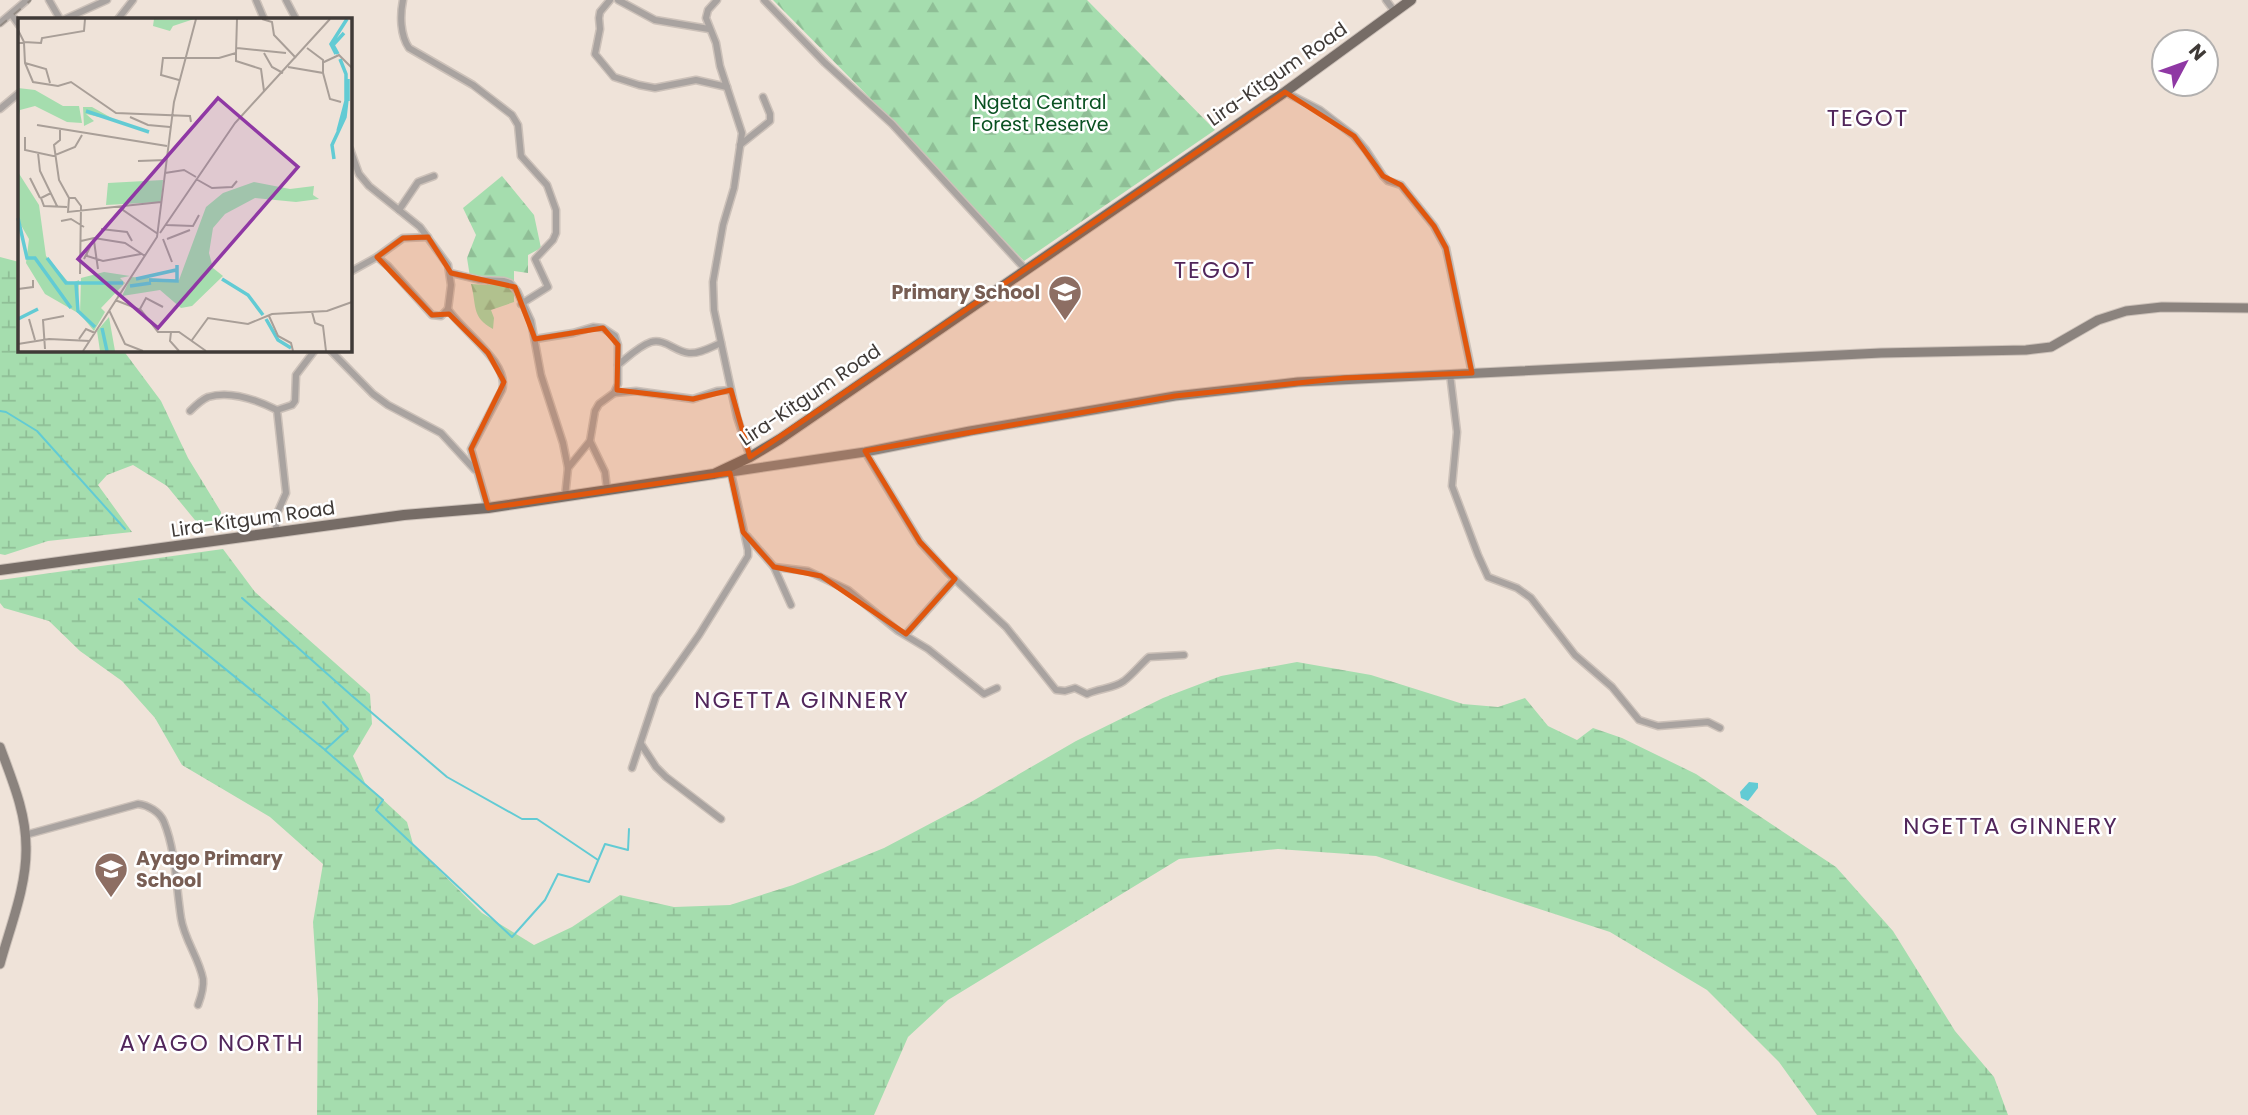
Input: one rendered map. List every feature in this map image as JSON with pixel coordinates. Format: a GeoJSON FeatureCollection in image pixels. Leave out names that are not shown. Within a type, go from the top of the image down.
{"type":"FeatureCollection","features":[{"type":"Feature","properties":{"kind":"main road","name":"Lira-Kitgum Road"},"geometry":{"type":"LineString","coordinates":[[0,570],[404,515],[488,508],[714,474],[780,439],[1284,92],[1411,0]]}},
{"type":"Feature","properties":{"kind":"main road"},"geometry":{"type":"LineString","coordinates":[[714,474],[865,452],[957,433],[1175,396],[1333,379],[1881,353],[2026,350],[2051,347],[2098,320],[2126,311],[2162,307],[2248,308]]}},
{"type":"Feature","properties":{"kind":"main road"},"geometry":{"type":"LineString","coordinates":[[0,747],[17,792],[25,835],[25,863],[0,964]]}},
{"type":"Feature","properties":{"kind":"street"},"geometry":{"type":"LineString","coordinates":[[0,23],[27,0]]}},
{"type":"Feature","properties":{"kind":"street"},"geometry":{"type":"LineString","coordinates":[[49,0],[62,18]]}},
{"type":"Feature","properties":{"kind":"street"},"geometry":{"type":"LineString","coordinates":[[65,18],[107,0]]}},
{"type":"Feature","properties":{"kind":"street"},"geometry":{"type":"LineString","coordinates":[[119,18],[133,0]]}},
{"type":"Feature","properties":{"kind":"street"},"geometry":{"type":"LineString","coordinates":[[256,0],[264,18]]}},
{"type":"Feature","properties":{"kind":"street"},"geometry":{"type":"LineString","coordinates":[[286,0],[295,18]]}},
{"type":"Feature","properties":{"kind":"street"},"geometry":{"type":"LineString","coordinates":[[403,0],[401,16],[408,48],[473,85],[512,116],[517,125],[521,156],[543,178],[555,201],[556,233],[535,259],[548,287],[522,304]]}},
{"type":"Feature","properties":{"kind":"street"},"geometry":{"type":"LineString","coordinates":[[610,0],[600,12],[599,34],[594,50],[605,68],[614,76],[655,88],[696,80],[727,87]]}},
{"type":"Feature","properties":{"kind":"street"},"geometry":{"type":"LineString","coordinates":[[618,0],[655,20],[709,29]]}},
{"type":"Feature","properties":{"kind":"street"},"geometry":{"type":"LineString","coordinates":[[717,0],[708,10],[706,19],[716,43],[742,134],[734,188],[723,225],[713,282],[715,319],[750,457]]}},
{"type":"Feature","properties":{"kind":"street"},"geometry":{"type":"LineString","coordinates":[[764,0],[825,63],[892,124],[1026,270]]}},
{"type":"Feature","properties":{"kind":"street"},"geometry":{"type":"LineString","coordinates":[[1386,0],[1395,12]]}},
{"type":"Feature","properties":{"kind":"street"},"geometry":{"type":"LineString","coordinates":[[11,14],[18,24]]}},
{"type":"Feature","properties":{"kind":"street"},"geometry":{"type":"LineString","coordinates":[[1284,92],[1320,110],[1354,136],[1383,176],[1388,181],[1401,185],[1434,226],[1446,248],[1472,373]]}},
{"type":"Feature","properties":{"kind":"street"},"geometry":{"type":"LineString","coordinates":[[0,108],[18,94]]}},
{"type":"Feature","properties":{"kind":"street"},"geometry":{"type":"LineString","coordinates":[[740,145],[770,121],[763,97]]}},
{"type":"Feature","properties":{"kind":"street"},"geometry":{"type":"LineString","coordinates":[[352,155],[359,174],[369,186],[428,237],[449,265],[451,272],[448,309],[488,354],[504,380],[494,408],[472,447],[476,471],[488,508]]}},
{"type":"Feature","properties":{"kind":"street"},"geometry":{"type":"LineString","coordinates":[[399,210],[418,182],[434,176]]}},
{"type":"Feature","properties":{"kind":"street"},"geometry":{"type":"LineString","coordinates":[[352,271],[403,238],[428,237]]}},
{"type":"Feature","properties":{"kind":"street"},"geometry":{"type":"LineString","coordinates":[[377,257],[432,315],[441,316],[448,309]]}},
{"type":"Feature","properties":{"kind":"street"},"geometry":{"type":"LineString","coordinates":[[451,272],[480,280],[510,283],[517,290],[531,321],[541,375],[563,443],[568,468],[565,497]]}},
{"type":"Feature","properties":{"kind":"street"},"geometry":{"type":"LineString","coordinates":[[535,339],[593,327],[603,328],[615,335],[618,345],[618,384],[614,393],[599,404],[595,411],[590,441],[568,468]]}},
{"type":"Feature","properties":{"kind":"street"},"geometry":{"type":"LineString","coordinates":[[618,365],[652,342],[661,341],[679,351],[690,353],[698,353],[721,343]]}},
{"type":"Feature","properties":{"kind":"street"},"geometry":{"type":"LineString","coordinates":[[190,411],[206,397],[218,395],[255,398],[277,410],[292,405],[295,401],[296,375],[313,352]]}},
{"type":"Feature","properties":{"kind":"street"},"geometry":{"type":"LineString","coordinates":[[332,352],[380,400],[441,433],[476,471]]}},
{"type":"Feature","properties":{"kind":"street"},"geometry":{"type":"LineString","coordinates":[[1450,374],[1457,432],[1452,486],[1488,577],[1517,588],[1531,598],[1575,655],[1612,687],[1639,720],[1658,726],[1708,722],[1720,728]]}},
{"type":"Feature","properties":{"kind":"street"},"geometry":{"type":"LineString","coordinates":[[614,393],[636,391],[693,399],[717,391],[731,390]]}},
{"type":"Feature","properties":{"kind":"street"},"geometry":{"type":"LineString","coordinates":[[276,532],[276,516],[286,492],[277,410]]}},
{"type":"Feature","properties":{"kind":"street"},"geometry":{"type":"LineString","coordinates":[[590,441],[605,472],[607,489]]}},
{"type":"Feature","properties":{"kind":"street"},"geometry":{"type":"LineString","coordinates":[[865,452],[920,542],[1006,627],[1056,690],[1075,688],[1087,694],[1104,690],[1124,681],[1149,657],[1184,655]]}},
{"type":"Feature","properties":{"kind":"street"},"geometry":{"type":"LineString","coordinates":[[632,768],[656,696],[745,562],[748,551],[731,473]]}},
{"type":"Feature","properties":{"kind":"street"},"geometry":{"type":"LineString","coordinates":[[743,532],[774,567],[791,605]]}},
{"type":"Feature","properties":{"kind":"street"},"geometry":{"type":"LineString","coordinates":[[774,567],[808,571],[848,590],[898,631],[928,649],[984,694],[997,688]]}},
{"type":"Feature","properties":{"kind":"street"},"geometry":{"type":"LineString","coordinates":[[906,635],[955,579]]}},
{"type":"Feature","properties":{"kind":"street"},"geometry":{"type":"LineString","coordinates":[[641,744],[666,777],[721,819]]}},
{"type":"Feature","properties":{"kind":"street"},"geometry":{"type":"LineString","coordinates":[[25,835],[138,804],[144,804],[158,813],[163,819],[174,861],[181,919],[203,982],[198,1005]]}},
{"type":"Feature","properties":{"kind":"highlighted area"},"geometry":{"type":"Polygon","coordinates":[[[1285,92],[1354,136],[1383,176],[1401,185],[1434,226],[1446,248],[1472,373],[1345,378],[1175,396],[865,451],[920,542],[955,579],[906,634],[821,576],[774,567],[743,532],[730,473],[488,508],[471,449],[504,382],[488,353],[449,314],[432,315],[377,257],[403,238],[428,237],[451,273],[515,287],[535,339],[603,328],[618,345],[617,390],[693,399],[731,390],[750,457],[1285,92]]]}},
{"type":"Feature","properties":{"kind":"green space","name":"Ngeta Central Forest Reserve"},"geometry":{"type":"Polygon","coordinates":[[[773,0],[1087,0],[1215,130],[1024,261],[773,0]]]}},
{"type":"Feature","properties":{"kind":"green space"},"geometry":{"type":"Polygon","coordinates":[[[502,176],[534,215],[541,248],[528,255],[528,273],[514,271],[514,302],[491,310],[494,318],[493,329],[481,320],[476,310],[471,284],[487,285],[485,279],[470,277],[467,258],[476,235],[463,208],[502,176]]]}},
{"type":"Feature","properties":{"kind":"green space"},"geometry":{"type":"Polygon","coordinates":[[[0,257],[18,262],[18,352],[124,352],[161,401],[188,458],[221,512],[220,529],[199,525],[167,486],[133,465],[107,475],[98,485],[132,532],[48,541],[5,555],[0,554],[0,257]]]}},
{"type":"Feature","properties":{"kind":"green space"},"geometry":{"type":"Polygon","coordinates":[[[223,549],[255,592],[370,694],[372,724],[353,756],[365,783],[407,822],[413,844],[482,913],[534,945],[572,927],[620,895],[674,907],[730,905],[793,885],[884,848],[971,802],[1076,741],[1163,698],[1221,676],[1297,662],[1371,675],[1463,704],[1498,707],[1525,698],[1548,726],[1577,740],[1593,728],[1622,738],[1696,774],[1836,867],[1893,931],[1955,1031],[1994,1077],[2008,1115],[1817,1115],[1779,1062],[1707,990],[1610,932],[1376,856],[1278,849],[1179,859],[948,1000],[908,1037],[874,1115],[317,1115],[318,999],[313,922],[323,864],[270,817],[182,765],[155,718],[122,681],[80,651],[49,621],[4,608],[0,603],[0,580],[223,549]]]}},
{"type":"Feature","properties":{"kind":"water"},"geometry":{"type":"Polygon","coordinates":[[[1749,782],[1758,783],[1758,788],[1748,801],[1741,798],[1740,792],[1749,782]]]}},
{"type":"Feature","properties":{"kind":"waterway"},"geometry":{"type":"LineString","coordinates":[[0,411],[37,431],[125,529]]}},
{"type":"Feature","properties":{"kind":"waterway"},"geometry":{"type":"LineString","coordinates":[[242,598],[447,777],[522,819],[537,819],[598,860]]}},
{"type":"Feature","properties":{"kind":"waterway"},"geometry":{"type":"LineString","coordinates":[[139,599],[324,749]]}},
{"type":"Feature","properties":{"kind":"waterway"},"geometry":{"type":"LineString","coordinates":[[323,702],[348,729],[325,750],[383,800],[376,810],[512,937],[545,900],[558,874],[589,882],[605,844],[628,850],[629,829]]}},
{"type":"Feature","properties":{"kind":"railway"},"geometry":{"type":"LineString","coordinates":[[0,26],[31,0]]}},
{"type":"Feature","properties":{"kind":"place","name":"Primary School"},"geometry":{"type":"Point","coordinates":[1065,322]}},
{"type":"Feature","properties":{"kind":"place","name":"Ayago Primary School"},"geometry":{"type":"Point","coordinates":[111,899]}},
{"type":"Feature","properties":{"kind":"district","name":"TEGOT"},"geometry":{"type":"Point","coordinates":[1868,118]}},
{"type":"Feature","properties":{"kind":"district","name":"TEGOT"},"geometry":{"type":"Point","coordinates":[1215,270]}},
{"type":"Feature","properties":{"kind":"district","name":"NGETTA GINNERY"},"geometry":{"type":"Point","coordinates":[802,700]}},
{"type":"Feature","properties":{"kind":"district","name":"NGETTA GINNERY"},"geometry":{"type":"Point","coordinates":[2011,826]}},
{"type":"Feature","properties":{"kind":"district","name":"AYAGO NORTH"},"geometry":{"type":"Point","coordinates":[212,1043]}}]}
